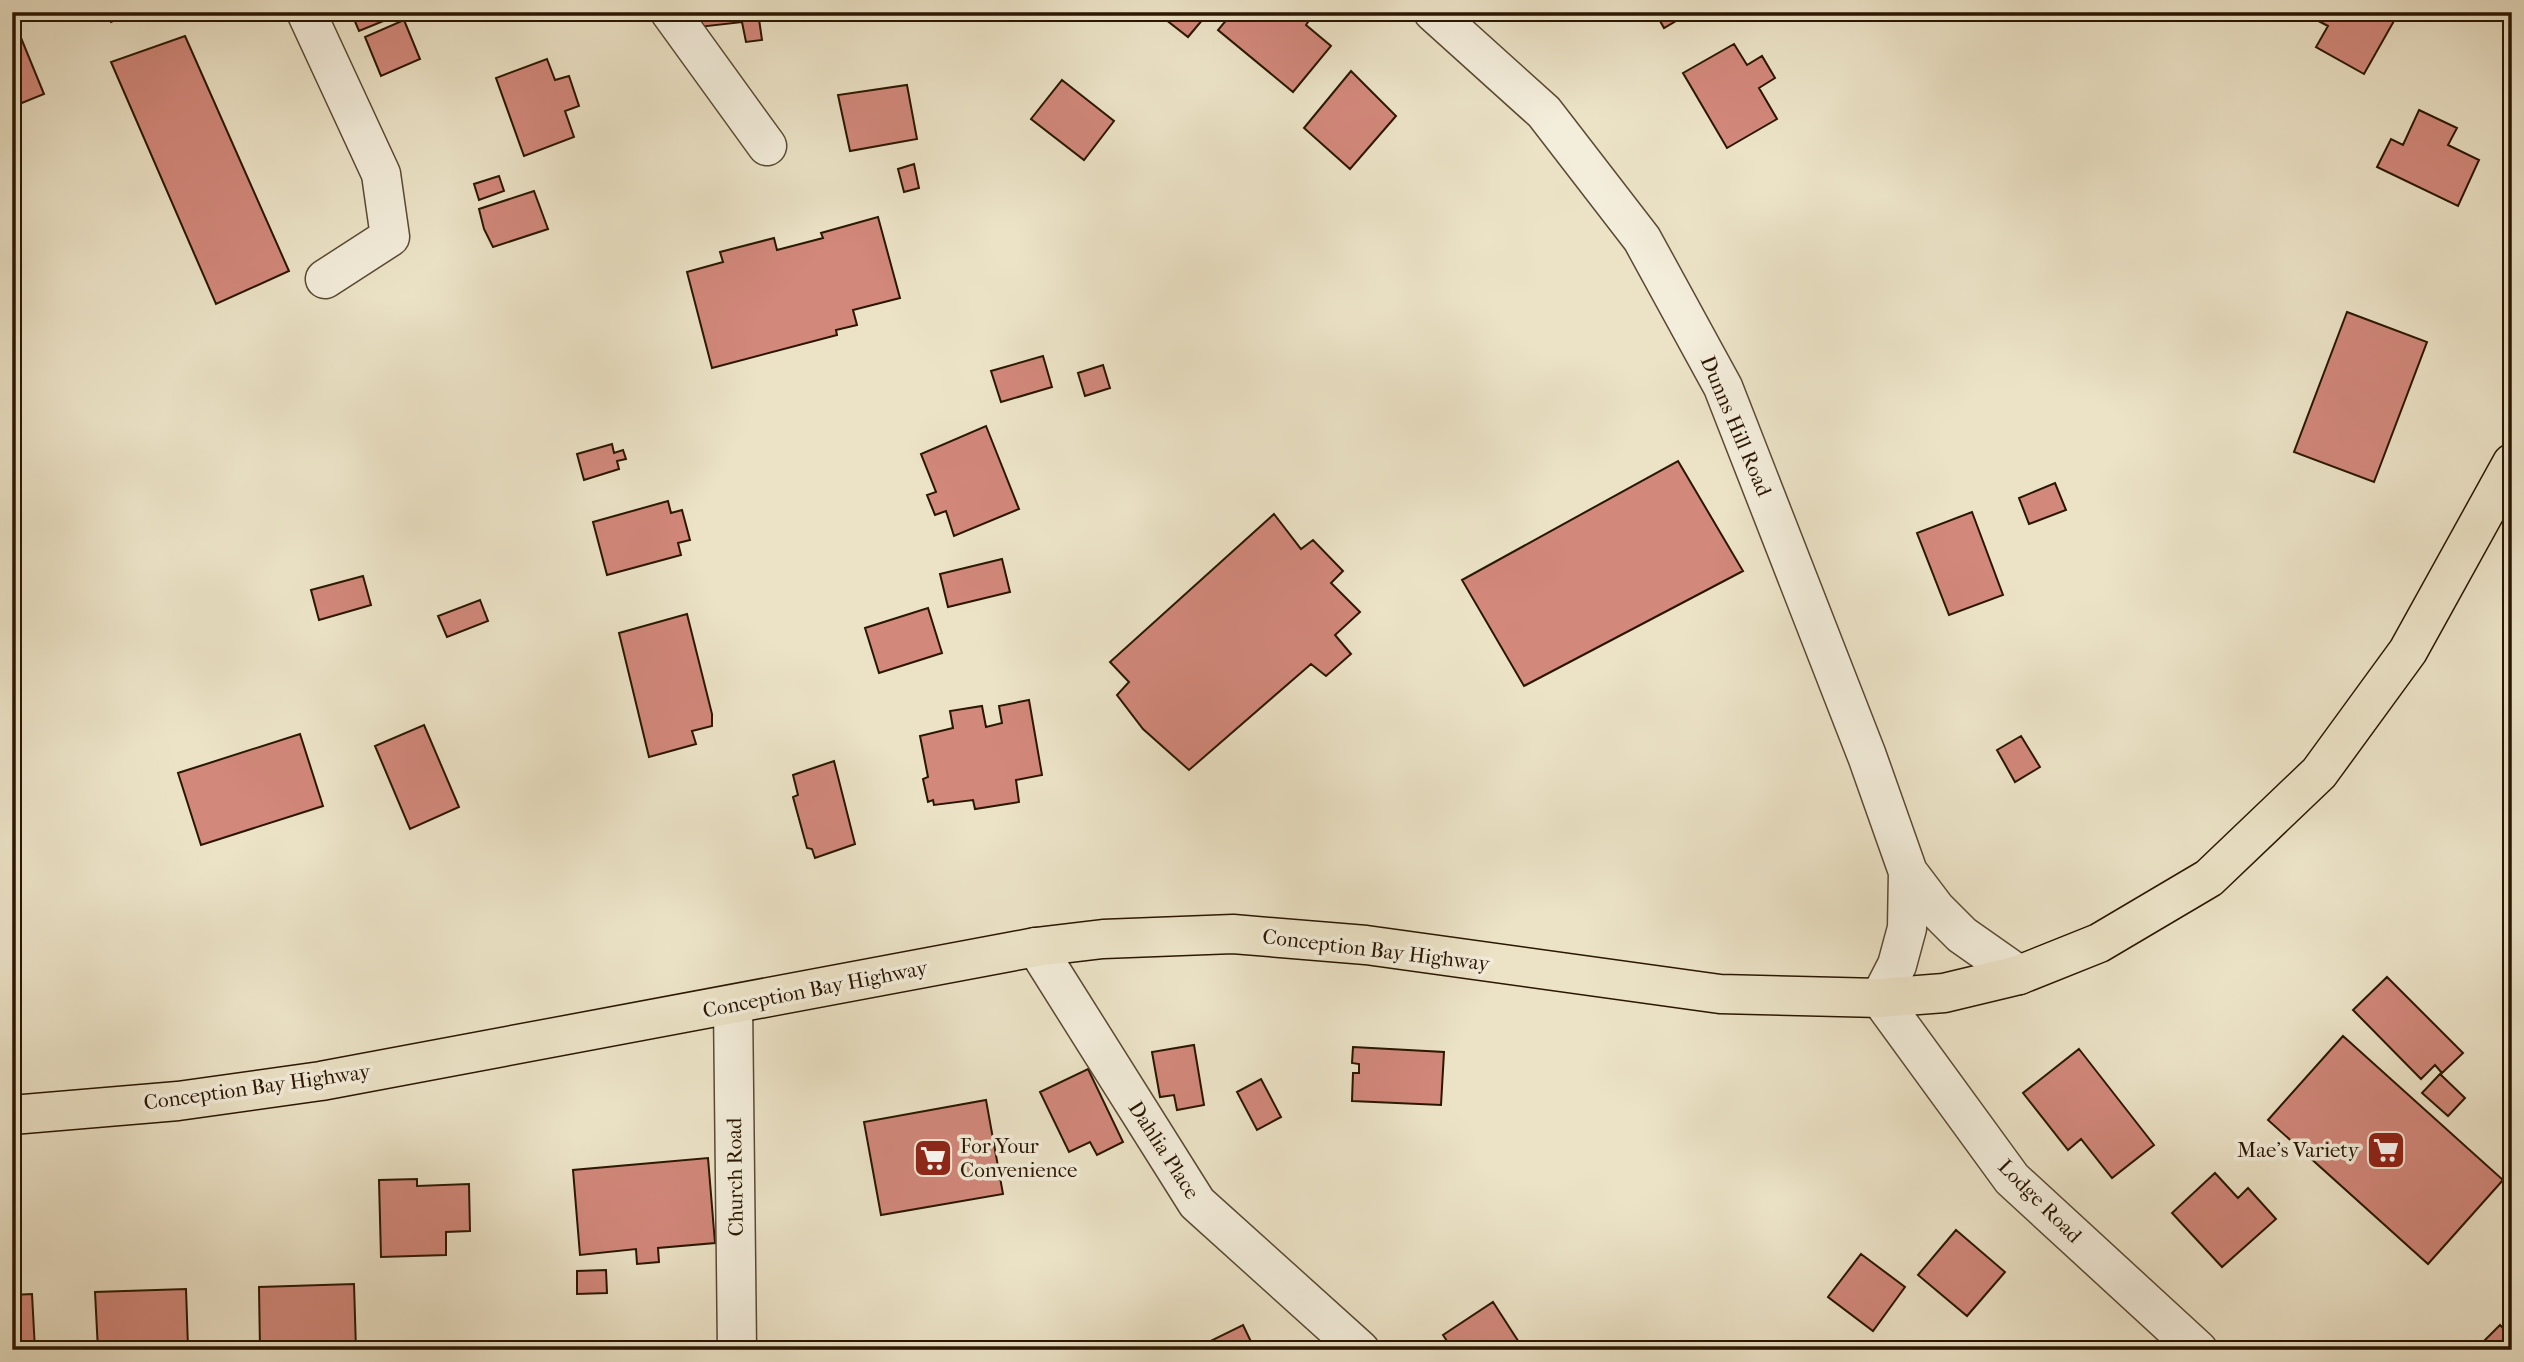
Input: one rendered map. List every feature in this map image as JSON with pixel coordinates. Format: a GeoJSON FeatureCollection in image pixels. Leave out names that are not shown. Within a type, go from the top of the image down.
{"type":"FeatureCollection","features":[{"type":"Feature","properties":{"kind":"main road","name":"Conception Bay Highway"},"geometry":{"type":"LineString","coordinates":[[12,1115],[178,1101],[321,1081],[1036,947],[1102,939],[1233,934],[1366,945],[1720,994],[1880,998],[1944,993],[2019,975],[2099,943],[2209,878],[2319,773],[2408,651],[2512,463]]}},
{"type":"Feature","properties":{"kind":"street"},"geometry":{"type":"LineString","coordinates":[[306,12],[381,174],[390,237],[325,279]]}},
{"type":"Feature","properties":{"kind":"street"},"geometry":{"type":"LineString","coordinates":[[670,12],[767,146]]}},
{"type":"Feature","properties":{"kind":"street","name":"Dunns Hill Road"},"geometry":{"type":"LineString","coordinates":[[1433,12],[1544,112],[1649,250],[1723,387],[1867,756],[1908,872],[1936,909],[1962,936],[2019,975]]}},
{"type":"Feature","properties":{"kind":"street","name":"Dunns Hill Road"},"geometry":{"type":"LineString","coordinates":[[1880,998],[1897,965],[1907,928],[1908,872]]}},
{"type":"Feature","properties":{"kind":"street","name":"Dahlia Place"},"geometry":{"type":"LineString","coordinates":[[1036,947],[1197,1203],[1360,1350]]}},
{"type":"Feature","properties":{"kind":"street","name":"Lodge Road"},"geometry":{"type":"LineString","coordinates":[[1880,998],[2012,1180],[2198,1350]]}},
{"type":"Feature","properties":{"kind":"street","name":"Church Road"},"geometry":{"type":"LineString","coordinates":[[733,1005],[737,1350]]}},
{"type":"Feature","properties":{"kind":"building"},"geometry":{"type":"Polygon","coordinates":[[[106,12],[134,12],[111,22],[106,12]]]}},
{"type":"Feature","properties":{"kind":"building"},"geometry":{"type":"Polygon","coordinates":[[[351,12],[403,12],[403,13],[359,31],[351,12]]]}},
{"type":"Feature","properties":{"kind":"building"},"geometry":{"type":"Polygon","coordinates":[[[688,12],[758,12],[762,40],[746,42],[742,22],[690,28],[688,12]]]}},
{"type":"Feature","properties":{"kind":"building"},"geometry":{"type":"Polygon","coordinates":[[[1156,12],[1209,12],[1188,37],[1156,12]]]}},
{"type":"Feature","properties":{"kind":"building"},"geometry":{"type":"Polygon","coordinates":[[[1233,12],[1301,12],[1310,19],[1306,25],[1331,46],[1293,92],[1218,30],[1233,12]]]}},
{"type":"Feature","properties":{"kind":"building"},"geometry":{"type":"Polygon","coordinates":[[[1655,12],[1691,12],[1664,28],[1655,12]]]}},
{"type":"Feature","properties":{"kind":"building"},"geometry":{"type":"Polygon","coordinates":[[[2311,12],[2399,12],[2364,74],[2316,47],[2328,26],[2309,16],[2311,12]]]}},
{"type":"Feature","properties":{"kind":"building"},"geometry":{"type":"Polygon","coordinates":[[[404,20],[420,59],[381,76],[365,37],[404,20]]]}},
{"type":"Feature","properties":{"kind":"building"},"geometry":{"type":"Polygon","coordinates":[[[19,33],[44,94],[12,107],[12,35],[19,33]]]}},
{"type":"Feature","properties":{"kind":"building"},"geometry":{"type":"Polygon","coordinates":[[[185,36],[289,271],[216,304],[111,62],[185,36]]]}},
{"type":"Feature","properties":{"kind":"building"},"geometry":{"type":"Polygon","coordinates":[[[1734,44],[1747,65],[1762,56],[1775,78],[1759,88],[1777,119],[1727,148],[1683,73],[1734,44]]]}},
{"type":"Feature","properties":{"kind":"building"},"geometry":{"type":"Polygon","coordinates":[[[547,59],[555,80],[569,76],[579,106],[565,111],[574,137],[524,156],[496,78],[547,59]]]}},
{"type":"Feature","properties":{"kind":"building"},"geometry":{"type":"Polygon","coordinates":[[[1351,71],[1396,116],[1350,169],[1304,128],[1351,71]]]}},
{"type":"Feature","properties":{"kind":"building"},"geometry":{"type":"Polygon","coordinates":[[[1062,80],[1114,121],[1084,160],[1031,119],[1062,80]]]}},
{"type":"Feature","properties":{"kind":"building"},"geometry":{"type":"Polygon","coordinates":[[[907,85],[917,139],[850,151],[838,95],[907,85]]]}},
{"type":"Feature","properties":{"kind":"building"},"geometry":{"type":"Polygon","coordinates":[[[2419,110],[2457,128],[2448,145],[2479,160],[2458,206],[2377,167],[2391,139],[2403,145],[2419,110]]]}},
{"type":"Feature","properties":{"kind":"building"},"geometry":{"type":"Polygon","coordinates":[[[914,164],[919,188],[904,192],[898,169],[914,164]]]}},
{"type":"Feature","properties":{"kind":"building"},"geometry":{"type":"Polygon","coordinates":[[[499,176],[504,191],[479,200],[474,184],[499,176]]]}},
{"type":"Feature","properties":{"kind":"building"},"geometry":{"type":"Polygon","coordinates":[[[534,191],[548,229],[493,247],[484,229],[479,209],[534,191]]]}},
{"type":"Feature","properties":{"kind":"building"},"geometry":{"type":"Polygon","coordinates":[[[878,217],[900,298],[853,310],[857,325],[836,330],[837,335],[712,368],[687,272],[723,262],[720,252],[774,238],[777,250],[823,238],[821,233],[878,217]]]}},
{"type":"Feature","properties":{"kind":"building"},"geometry":{"type":"Polygon","coordinates":[[[2347,312],[2427,342],[2374,482],[2294,452],[2347,312]]]}},
{"type":"Feature","properties":{"kind":"building"},"geometry":{"type":"Polygon","coordinates":[[[1043,356],[1052,387],[1001,402],[991,371],[1043,356]]]}},
{"type":"Feature","properties":{"kind":"building"},"geometry":{"type":"Polygon","coordinates":[[[1103,365],[1110,388],[1085,396],[1078,373],[1103,365]]]}},
{"type":"Feature","properties":{"kind":"building"},"geometry":{"type":"Polygon","coordinates":[[[986,426],[1019,509],[954,536],[946,511],[935,515],[927,495],[936,492],[921,454],[986,426]]]}},
{"type":"Feature","properties":{"kind":"building"},"geometry":{"type":"Polygon","coordinates":[[[612,444],[614,453],[623,450],[626,459],[617,461],[619,469],[584,480],[577,454],[612,444]]]}},
{"type":"Feature","properties":{"kind":"building"},"geometry":{"type":"Polygon","coordinates":[[[1678,461],[1743,571],[1524,686],[1462,580],[1678,461]]]}},
{"type":"Feature","properties":{"kind":"building"},"geometry":{"type":"Polygon","coordinates":[[[2055,483],[2066,510],[2029,524],[2019,498],[2055,483]]]}},
{"type":"Feature","properties":{"kind":"building"},"geometry":{"type":"Polygon","coordinates":[[[668,501],[671,513],[682,510],[690,540],[678,543],[681,555],[607,575],[593,522],[668,501]]]}},
{"type":"Feature","properties":{"kind":"building"},"geometry":{"type":"Polygon","coordinates":[[[1972,512],[2003,595],[1949,615],[1917,533],[1972,512]]]}},
{"type":"Feature","properties":{"kind":"building"},"geometry":{"type":"Polygon","coordinates":[[[1274,514],[1301,549],[1313,540],[1343,571],[1331,583],[1360,612],[1335,635],[1351,654],[1326,676],[1311,664],[1189,770],[1143,729],[1117,695],[1129,682],[1110,662],[1274,514]]]}},
{"type":"Feature","properties":{"kind":"building"},"geometry":{"type":"Polygon","coordinates":[[[1002,559],[1010,592],[948,607],[940,574],[1002,559]]]}},
{"type":"Feature","properties":{"kind":"building"},"geometry":{"type":"Polygon","coordinates":[[[363,576],[371,605],[319,620],[311,590],[363,576]]]}},
{"type":"Feature","properties":{"kind":"building"},"geometry":{"type":"Polygon","coordinates":[[[480,600],[488,621],[447,637],[438,616],[480,600]]]}},
{"type":"Feature","properties":{"kind":"building"},"geometry":{"type":"Polygon","coordinates":[[[928,608],[942,653],[879,673],[865,628],[928,608]]]}},
{"type":"Feature","properties":{"kind":"building"},"geometry":{"type":"Polygon","coordinates":[[[687,614],[712,714],[712,726],[692,731],[696,744],[649,757],[619,633],[687,614]]]}},
{"type":"Feature","properties":{"kind":"building"},"geometry":{"type":"Polygon","coordinates":[[[1029,700],[1042,775],[1016,780],[1019,802],[975,809],[973,800],[934,805],[933,800],[928,802],[923,779],[928,777],[920,736],[953,728],[950,711],[982,706],[986,727],[1002,723],[999,706],[1029,700]]]}},
{"type":"Feature","properties":{"kind":"building"},"geometry":{"type":"Polygon","coordinates":[[[424,725],[459,807],[410,829],[375,746],[424,725]]]}},
{"type":"Feature","properties":{"kind":"building"},"geometry":{"type":"Polygon","coordinates":[[[300,734],[323,806],[201,845],[178,773],[300,734]]]}},
{"type":"Feature","properties":{"kind":"building"},"geometry":{"type":"Polygon","coordinates":[[[2021,736],[2040,767],[2015,782],[1997,750],[2021,736]]]}},
{"type":"Feature","properties":{"kind":"building"},"geometry":{"type":"Polygon","coordinates":[[[834,761],[855,844],[815,858],[812,849],[807,848],[793,797],[798,795],[793,775],[834,761]]]}},
{"type":"Feature","properties":{"kind":"building"},"geometry":{"type":"Polygon","coordinates":[[[2387,977],[2463,1053],[2442,1073],[2435,1065],[2421,1079],[2353,1010],[2387,977]]]}},
{"type":"Feature","properties":{"kind":"building","name":"Mae's Variety"},"geometry":{"type":"Polygon","coordinates":[[[2343,1036],[2503,1180],[2428,1264],[2268,1120],[2343,1036]]]}},
{"type":"Feature","properties":{"kind":"building"},"geometry":{"type":"Polygon","coordinates":[[[1194,1045],[1204,1105],[1177,1110],[1174,1095],[1160,1097],[1152,1052],[1194,1045]]]}},
{"type":"Feature","properties":{"kind":"building"},"geometry":{"type":"Polygon","coordinates":[[[1353,1047],[1444,1052],[1441,1105],[1352,1101],[1353,1073],[1359,1073],[1359,1064],[1352,1063],[1353,1047]]]}},
{"type":"Feature","properties":{"kind":"building"},"geometry":{"type":"Polygon","coordinates":[[[2079,1049],[2154,1145],[2112,1178],[2081,1139],[2068,1150],[2023,1093],[2079,1049]]]}},
{"type":"Feature","properties":{"kind":"building"},"geometry":{"type":"Polygon","coordinates":[[[1088,1069],[1123,1142],[1097,1155],[1090,1142],[1069,1152],[1040,1092],[1088,1069]]]}},
{"type":"Feature","properties":{"kind":"building"},"geometry":{"type":"Polygon","coordinates":[[[2440,1074],[2465,1098],[2448,1116],[2422,1093],[2440,1074]]]}},
{"type":"Feature","properties":{"kind":"building"},"geometry":{"type":"Polygon","coordinates":[[[1261,1079],[1281,1117],[1257,1130],[1237,1092],[1261,1079]]]}},
{"type":"Feature","properties":{"kind":"building","name":"For Your Convenience"},"geometry":{"type":"Polygon","coordinates":[[[986,1100],[1003,1194],[881,1215],[864,1122],[986,1100]]]}},
{"type":"Feature","properties":{"kind":"building"},"geometry":{"type":"Polygon","coordinates":[[[708,1158],[715,1243],[658,1248],[659,1262],[637,1264],[636,1249],[580,1255],[573,1170],[708,1158]]]}},
{"type":"Feature","properties":{"kind":"building"},"geometry":{"type":"Polygon","coordinates":[[[2215,1173],[2238,1198],[2248,1188],[2276,1219],[2222,1267],[2172,1213],[2215,1173]]]}},
{"type":"Feature","properties":{"kind":"building"},"geometry":{"type":"Polygon","coordinates":[[[417,1179],[417,1186],[469,1184],[470,1231],[446,1232],[446,1255],[381,1257],[379,1180],[417,1179]]]}},
{"type":"Feature","properties":{"kind":"building"},"geometry":{"type":"Polygon","coordinates":[[[1956,1230],[2005,1272],[1967,1316],[1918,1275],[1956,1230]]]}},
{"type":"Feature","properties":{"kind":"building"},"geometry":{"type":"Polygon","coordinates":[[[1861,1254],[1905,1287],[1873,1331],[1828,1297],[1861,1254]]]}},
{"type":"Feature","properties":{"kind":"building"},"geometry":{"type":"Polygon","coordinates":[[[606,1270],[607,1293],[577,1294],[577,1271],[606,1270]]]}},
{"type":"Feature","properties":{"kind":"building"},"geometry":{"type":"Polygon","coordinates":[[[354,1284],[356,1350],[260,1350],[259,1287],[354,1284]]]}},
{"type":"Feature","properties":{"kind":"building"},"geometry":{"type":"Polygon","coordinates":[[[186,1289],[188,1347],[98,1350],[95,1292],[186,1289]]]}},
{"type":"Feature","properties":{"kind":"building"},"geometry":{"type":"Polygon","coordinates":[[[32,1294],[35,1350],[12,1350],[12,1295],[32,1294]]]}},
{"type":"Feature","properties":{"kind":"building"},"geometry":{"type":"Polygon","coordinates":[[[1493,1302],[1524,1350],[1453,1350],[1443,1335],[1493,1302]]]}},
{"type":"Feature","properties":{"kind":"building"},"geometry":{"type":"Polygon","coordinates":[[[1243,1325],[1255,1350],[1196,1350],[1196,1348],[1243,1325]]]}},
{"type":"Feature","properties":{"kind":"building"},"geometry":{"type":"Polygon","coordinates":[[[2500,1325],[2512,1337],[2512,1350],[2475,1350],[2500,1325]]]}},
{"type":"Feature","properties":{"kind":"place","name":"Mae's Variety"},"geometry":{"type":"Point","coordinates":[2386,1150]}},
{"type":"Feature","properties":{"kind":"place","name":"For Your Convenience"},"geometry":{"type":"Point","coordinates":[933,1158]}}]}
